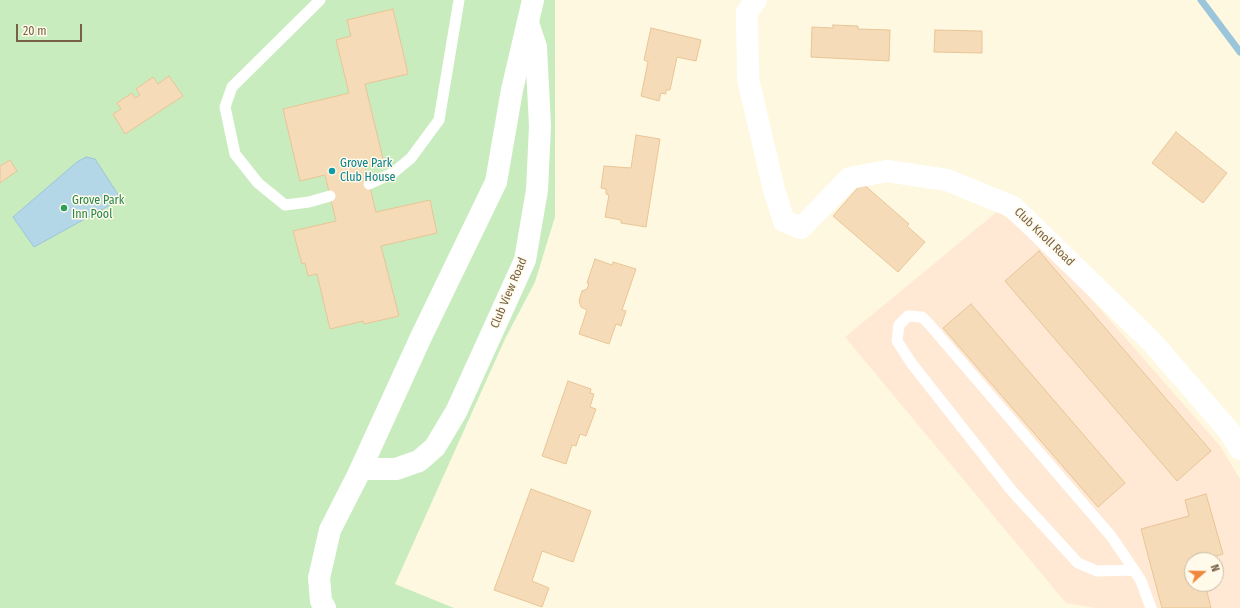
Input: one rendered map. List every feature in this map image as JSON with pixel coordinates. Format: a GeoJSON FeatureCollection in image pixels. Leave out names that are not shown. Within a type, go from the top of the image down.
{"type":"FeatureCollection","features":[{"type":"Feature","properties":{"kind":"street"},"geometry":{"type":"LineString","coordinates":[[325,608],[321,602],[319,578],[330,530],[361,469],[421,337],[496,182],[512,90],[533,0]]}},
{"type":"Feature","properties":{"kind":"street","name":"Club Knoll Road"},"geometry":{"type":"LineString","coordinates":[[756,0],[747,12],[748,79],[774,190],[784,221],[801,228],[850,178],[887,171],[947,180],[1013,207],[1151,341],[1229,430],[1240,449]]}},
{"type":"Feature","properties":{"kind":"street","name":"Club View Road"},"geometry":{"type":"LineString","coordinates":[[361,469],[396,469],[419,461],[435,447],[456,412],[525,260],[537,190],[540,126],[536,47],[528,22]]}},
{"type":"Feature","properties":{"kind":"lane"},"geometry":{"type":"LineString","coordinates":[[320,0],[232,87],[225,108],[235,154],[258,183],[285,205],[309,202],[330,196]]}},
{"type":"Feature","properties":{"kind":"lane"},"geometry":{"type":"LineString","coordinates":[[369,184],[393,173],[411,158],[439,120],[459,0]]}},
{"type":"Feature","properties":{"kind":"lane"},"geometry":{"type":"LineString","coordinates":[[1134,570],[1097,571],[1078,563],[1012,491],[912,364],[897,341],[899,325],[908,316],[922,317],[929,324],[1111,536],[1134,570],[1141,581],[1152,608]]}},
{"type":"Feature","properties":{"kind":"shaded area"},"geometry":{"type":"Polygon","coordinates":[[[998,211],[1052,254],[1220,446],[1240,479],[1240,608],[1096,608],[1066,603],[845,337],[998,211]]]}},
{"type":"Feature","properties":{"kind":"green space"},"geometry":{"type":"Polygon","coordinates":[[[0,0],[555,0],[555,217],[535,282],[505,339],[395,584],[454,608],[0,608],[0,0]]]}},
{"type":"Feature","properties":{"kind":"water","name":"Grove Park Inn Pool"},"geometry":{"type":"Polygon","coordinates":[[[86,157],[95,159],[121,199],[34,247],[13,217],[77,162],[86,157]]]}},
{"type":"Feature","properties":{"kind":"building","name":"Grove Park Club House"},"geometry":{"type":"Polygon","coordinates":[[[393,9],[408,74],[365,84],[384,163],[365,167],[376,212],[430,200],[437,233],[381,246],[399,316],[364,324],[363,321],[330,329],[317,274],[308,276],[305,263],[302,264],[293,231],[336,221],[325,175],[300,181],[283,109],[349,93],[336,40],[351,36],[347,20],[393,9]]]}},
{"type":"Feature","properties":{"kind":"building"},"geometry":{"type":"Polygon","coordinates":[[[833,25],[858,26],[858,29],[890,30],[889,61],[811,57],[812,27],[833,28],[833,25]]]}},
{"type":"Feature","properties":{"kind":"building"},"geometry":{"type":"Polygon","coordinates":[[[651,28],[701,40],[696,61],[677,57],[670,90],[666,90],[666,94],[661,93],[659,101],[641,96],[648,62],[644,60],[651,28]]]}},
{"type":"Feature","properties":{"kind":"building"},"geometry":{"type":"Polygon","coordinates":[[[935,30],[982,31],[982,53],[934,52],[935,30]]]}},
{"type":"Feature","properties":{"kind":"building"},"geometry":{"type":"Polygon","coordinates":[[[169,76],[183,96],[125,134],[113,114],[121,109],[117,103],[132,93],[135,98],[140,95],[136,89],[153,77],[158,84],[169,76]]]}},
{"type":"Feature","properties":{"kind":"building"},"geometry":{"type":"Polygon","coordinates":[[[1176,132],[1227,173],[1203,203],[1152,163],[1176,132]]]}},
{"type":"Feature","properties":{"kind":"building"},"geometry":{"type":"Polygon","coordinates":[[[636,135],[660,139],[646,227],[621,223],[621,220],[605,217],[609,195],[606,194],[606,189],[601,188],[604,166],[631,168],[636,135]]]}},
{"type":"Feature","properties":{"kind":"building"},"geometry":{"type":"Polygon","coordinates":[[[10,160],[17,171],[0,183],[0,166],[10,160]]]}},
{"type":"Feature","properties":{"kind":"building"},"geometry":{"type":"Polygon","coordinates":[[[862,183],[909,224],[907,226],[925,242],[898,272],[833,216],[862,183]]]}},
{"type":"Feature","properties":{"kind":"building"},"geometry":{"type":"Polygon","coordinates":[[[1039,251],[1211,451],[1177,481],[1005,281],[1039,251]]]}},
{"type":"Feature","properties":{"kind":"building"},"geometry":{"type":"Polygon","coordinates":[[[595,259],[612,265],[613,262],[636,269],[622,310],[626,311],[621,326],[616,324],[609,344],[579,334],[587,310],[581,307],[579,301],[582,291],[587,289],[589,283],[587,283],[595,259]]]}},
{"type":"Feature","properties":{"kind":"building"},"geometry":{"type":"Polygon","coordinates":[[[971,304],[1125,483],[1098,507],[943,328],[971,304]]]}},
{"type":"Feature","properties":{"kind":"building"},"geometry":{"type":"Polygon","coordinates":[[[568,381],[591,389],[590,393],[594,394],[590,407],[596,409],[586,436],[580,434],[576,446],[572,445],[566,464],[542,456],[568,381]]]}},
{"type":"Feature","properties":{"kind":"building"},"geometry":{"type":"Polygon","coordinates":[[[531,489],[591,511],[573,562],[542,551],[532,581],[549,588],[542,607],[494,590],[531,489]]]}},
{"type":"Feature","properties":{"kind":"building"},"geometry":{"type":"Polygon","coordinates":[[[1206,494],[1222,552],[1184,552],[1184,592],[1207,592],[1211,608],[1162,608],[1141,529],[1189,516],[1185,500],[1206,494]]]}},
{"type":"Feature","properties":{"kind":"waterway"},"geometry":{"type":"LineString","coordinates":[[1201,0],[1240,52]]}},
{"type":"Feature","properties":{"kind":"place","name":"Grove Park Club House"},"geometry":{"type":"Point","coordinates":[332,171]}},
{"type":"Feature","properties":{"kind":"place","name":"Grove Park Inn Pool"},"geometry":{"type":"Point","coordinates":[64,208]}}]}
